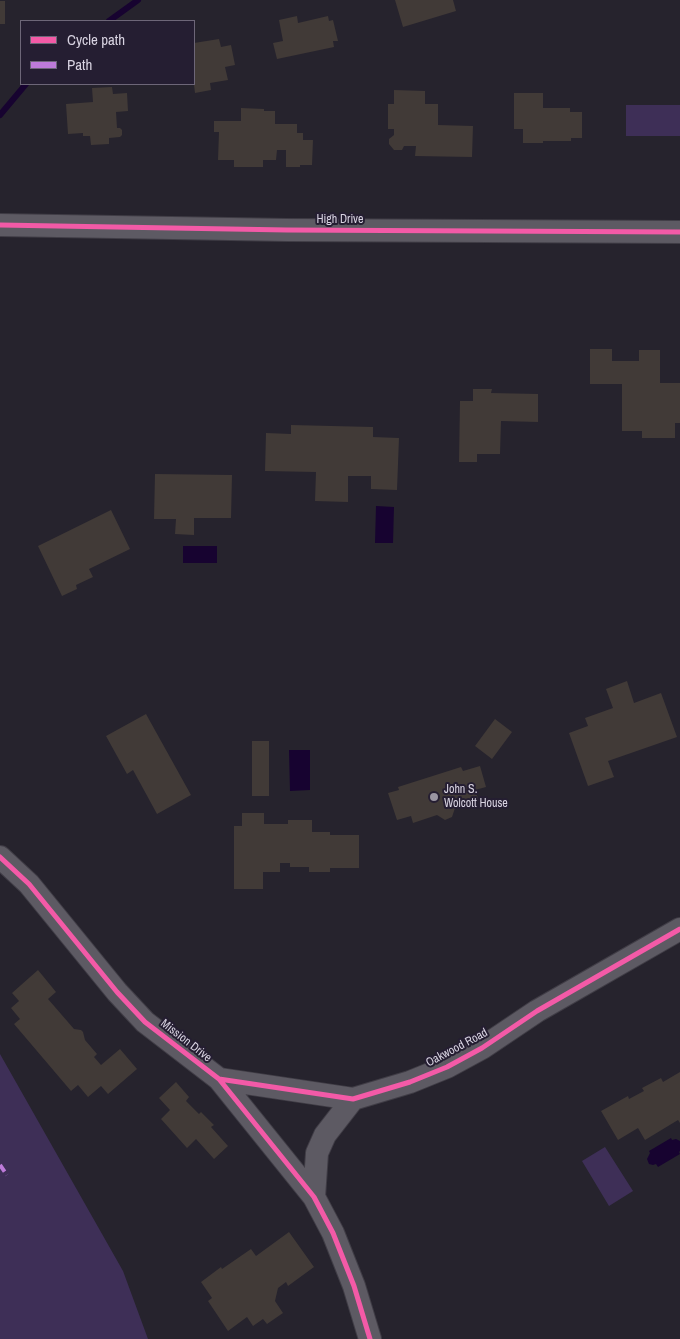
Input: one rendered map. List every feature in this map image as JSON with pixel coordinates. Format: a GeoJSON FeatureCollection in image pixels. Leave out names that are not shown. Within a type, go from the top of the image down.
{"type":"FeatureCollection","features":[{"type":"Feature","properties":{"kind":"street","name":"High Drive"},"geometry":{"type":"LineString","coordinates":[[0,225],[287,230],[680,232]]}},
{"type":"Feature","properties":{"kind":"street","name":"Mission Drive"},"geometry":{"type":"LineString","coordinates":[[0,857],[29,884],[117,992],[145,1022],[219,1078],[314,1197],[333,1233],[350,1277],[370,1339]]}},
{"type":"Feature","properties":{"kind":"street","name":"Oakwood Road"},"geometry":{"type":"LineString","coordinates":[[219,1078],[353,1100],[410,1082],[447,1067],[482,1048],[537,1011],[680,929]]}},
{"type":"Feature","properties":{"kind":"street"},"geometry":{"type":"LineString","coordinates":[[314,1197],[317,1154],[326,1135],[353,1100]]}},
{"type":"Feature","properties":{"kind":"shaded area"},"geometry":{"type":"Polygon","coordinates":[[[626,105],[680,105],[680,136],[626,136],[626,105]]]}},
{"type":"Feature","properties":{"kind":"shaded area"},"geometry":{"type":"Polygon","coordinates":[[[376,506],[394,507],[393,543],[375,543],[376,506]]]}},
{"type":"Feature","properties":{"kind":"shaded area"},"geometry":{"type":"Polygon","coordinates":[[[183,546],[217,546],[217,563],[183,563],[183,546]]]}},
{"type":"Feature","properties":{"kind":"shaded area"},"geometry":{"type":"Polygon","coordinates":[[[289,750],[310,750],[310,790],[290,791],[289,750]]]}},
{"type":"Feature","properties":{"kind":"shaded area"},"geometry":{"type":"Polygon","coordinates":[[[0,1054],[123,1271],[148,1339],[0,1339],[0,1054]]]}},
{"type":"Feature","properties":{"kind":"shaded area"},"geometry":{"type":"Polygon","coordinates":[[[671,1138],[672,1140],[680,1141],[680,1154],[658,1167],[656,1164],[649,1164],[647,1159],[649,1151],[671,1138]]]}},
{"type":"Feature","properties":{"kind":"shaded area"},"geometry":{"type":"Polygon","coordinates":[[[605,1147],[633,1191],[609,1206],[582,1161],[605,1147]]]}},
{"type":"Feature","properties":{"kind":"building"},"geometry":{"type":"Polygon","coordinates":[[[395,0],[453,0],[456,11],[403,27],[395,0]]]}},
{"type":"Feature","properties":{"kind":"building"},"geometry":{"type":"Polygon","coordinates":[[[0,1],[5,1],[5,24],[0,24],[0,1]]]}},
{"type":"Feature","properties":{"kind":"building"},"geometry":{"type":"Polygon","coordinates":[[[297,16],[298,23],[328,16],[329,21],[333,20],[338,41],[333,41],[334,47],[277,59],[273,43],[283,41],[279,20],[297,16]]]}},
{"type":"Feature","properties":{"kind":"building"},"geometry":{"type":"Polygon","coordinates":[[[219,39],[221,47],[231,45],[235,65],[225,67],[228,80],[210,83],[211,90],[195,93],[194,85],[195,43],[219,39]]]}},
{"type":"Feature","properties":{"kind":"building"},"geometry":{"type":"Polygon","coordinates":[[[112,87],[113,94],[127,93],[128,111],[116,112],[117,128],[122,130],[122,135],[109,138],[109,144],[91,145],[90,136],[83,136],[83,133],[68,134],[66,104],[93,102],[92,88],[112,87]]]}},
{"type":"Feature","properties":{"kind":"building"},"geometry":{"type":"Polygon","coordinates":[[[394,90],[425,91],[425,104],[438,104],[438,125],[473,126],[472,157],[415,156],[416,146],[404,146],[402,150],[394,150],[389,144],[389,139],[394,135],[394,129],[388,129],[388,104],[394,104],[394,90]]]}},
{"type":"Feature","properties":{"kind":"building"},"geometry":{"type":"Polygon","coordinates":[[[514,93],[543,93],[543,108],[570,108],[570,112],[582,112],[582,138],[571,138],[571,141],[523,143],[523,129],[514,129],[514,93]]]}},
{"type":"Feature","properties":{"kind":"building"},"geometry":{"type":"Polygon","coordinates":[[[241,108],[275,111],[275,124],[297,124],[297,133],[303,133],[303,140],[313,140],[312,165],[286,167],[286,150],[277,150],[276,160],[263,160],[263,167],[234,167],[234,160],[218,160],[219,132],[214,132],[214,121],[241,121],[241,108]]]}},
{"type":"Feature","properties":{"kind":"building"},"geometry":{"type":"Polygon","coordinates":[[[590,349],[612,349],[612,361],[639,361],[639,350],[660,350],[660,383],[680,383],[680,423],[675,423],[675,438],[642,438],[642,431],[622,431],[622,384],[590,384],[590,349]]]}},
{"type":"Feature","properties":{"kind":"building"},"geometry":{"type":"Polygon","coordinates":[[[473,389],[492,389],[491,393],[538,394],[538,422],[501,421],[500,454],[477,454],[477,462],[459,462],[460,401],[473,401],[473,389]]]}},
{"type":"Feature","properties":{"kind":"building"},"geometry":{"type":"Polygon","coordinates":[[[291,425],[373,427],[373,437],[399,438],[397,490],[371,489],[371,476],[348,476],[348,502],[315,501],[316,472],[265,471],[266,433],[291,434],[291,425]]]}},
{"type":"Feature","properties":{"kind":"building"},"geometry":{"type":"Polygon","coordinates":[[[155,474],[232,475],[231,518],[194,518],[194,535],[175,534],[176,519],[154,519],[155,474]]]}},
{"type":"Feature","properties":{"kind":"building"},"geometry":{"type":"Polygon","coordinates":[[[111,510],[130,549],[89,569],[93,577],[76,585],[77,589],[62,596],[38,546],[111,510]]]}},
{"type":"Feature","properties":{"kind":"building"},"geometry":{"type":"Polygon","coordinates":[[[627,681],[634,703],[661,693],[677,737],[608,761],[614,777],[588,786],[569,733],[588,726],[585,718],[613,708],[606,689],[627,681]]]}},
{"type":"Feature","properties":{"kind":"building"},"geometry":{"type":"Polygon","coordinates":[[[146,714],[191,795],[157,814],[133,770],[127,774],[106,736],[146,714]]]}},
{"type":"Feature","properties":{"kind":"building"},"geometry":{"type":"Polygon","coordinates":[[[495,719],[512,732],[492,759],[475,746],[495,719]]]}},
{"type":"Feature","properties":{"kind":"building"},"geometry":{"type":"Polygon","coordinates":[[[252,741],[269,741],[269,796],[252,796],[252,741]]]}},
{"type":"Feature","properties":{"kind":"building","name":"John S. Wolcott House"},"geometry":{"type":"Polygon","coordinates":[[[480,766],[486,787],[475,790],[479,801],[455,808],[452,817],[445,820],[437,815],[413,823],[411,816],[397,820],[388,793],[399,790],[398,787],[461,767],[463,771],[480,766]]]}},
{"type":"Feature","properties":{"kind":"building"},"geometry":{"type":"Polygon","coordinates":[[[242,813],[264,813],[264,824],[288,824],[288,820],[312,820],[312,832],[330,832],[330,835],[359,835],[359,868],[330,868],[330,872],[309,872],[309,867],[290,867],[290,863],[280,863],[280,872],[263,872],[263,889],[234,889],[234,826],[242,826],[242,813]]]}},
{"type":"Feature","properties":{"kind":"building"},"geometry":{"type":"Polygon","coordinates":[[[38,970],[56,992],[48,999],[74,1029],[83,1032],[85,1040],[97,1054],[94,1057],[101,1065],[120,1049],[137,1069],[108,1094],[101,1086],[88,1097],[78,1085],[71,1091],[14,1024],[20,1019],[11,1008],[19,1001],[12,993],[38,970]]]}},
{"type":"Feature","properties":{"kind":"building"},"geometry":{"type":"Polygon","coordinates":[[[680,1072],[680,1123],[678,1120],[645,1140],[638,1128],[618,1140],[601,1111],[628,1096],[629,1099],[644,1091],[642,1088],[661,1078],[663,1082],[680,1072]]]}},
{"type":"Feature","properties":{"kind":"building"},"geometry":{"type":"Polygon","coordinates":[[[176,1082],[189,1097],[186,1101],[214,1125],[211,1127],[228,1146],[214,1159],[196,1139],[187,1148],[161,1119],[170,1110],[159,1098],[176,1082]]]}},
{"type":"Feature","properties":{"kind":"building"},"geometry":{"type":"Polygon","coordinates":[[[289,1232],[314,1267],[288,1286],[286,1282],[278,1288],[275,1301],[283,1313],[267,1324],[263,1319],[253,1326],[247,1317],[228,1331],[208,1301],[212,1298],[201,1282],[221,1267],[222,1269],[251,1249],[256,1256],[289,1232]]]}},
{"type":"Feature","properties":{"kind":"waterway"},"geometry":{"type":"LineString","coordinates":[[110,20],[138,0]]}},
{"type":"Feature","properties":{"kind":"waterway"},"geometry":{"type":"LineString","coordinates":[[0,115],[25,85]]}},
{"type":"Feature","properties":{"kind":"marked path"},"geometry":{"type":"LineString","coordinates":[[0,1165],[7,1175]]}},
{"type":"Feature","properties":{"kind":"cycle path"},"geometry":{"type":"LineString","coordinates":[[0,225],[287,230],[680,232]]}},
{"type":"Feature","properties":{"kind":"cycle path"},"geometry":{"type":"LineString","coordinates":[[0,857],[29,884],[117,992],[145,1022],[219,1079],[314,1197],[333,1233],[354,1286],[370,1339]]}},
{"type":"Feature","properties":{"kind":"cycle path"},"geometry":{"type":"LineString","coordinates":[[219,1079],[353,1099],[410,1082],[447,1067],[482,1048],[537,1011],[680,929]]}},
{"type":"Feature","properties":{"kind":"place","name":"John S. Wolcott House"},"geometry":{"type":"Point","coordinates":[434,797]}}]}
